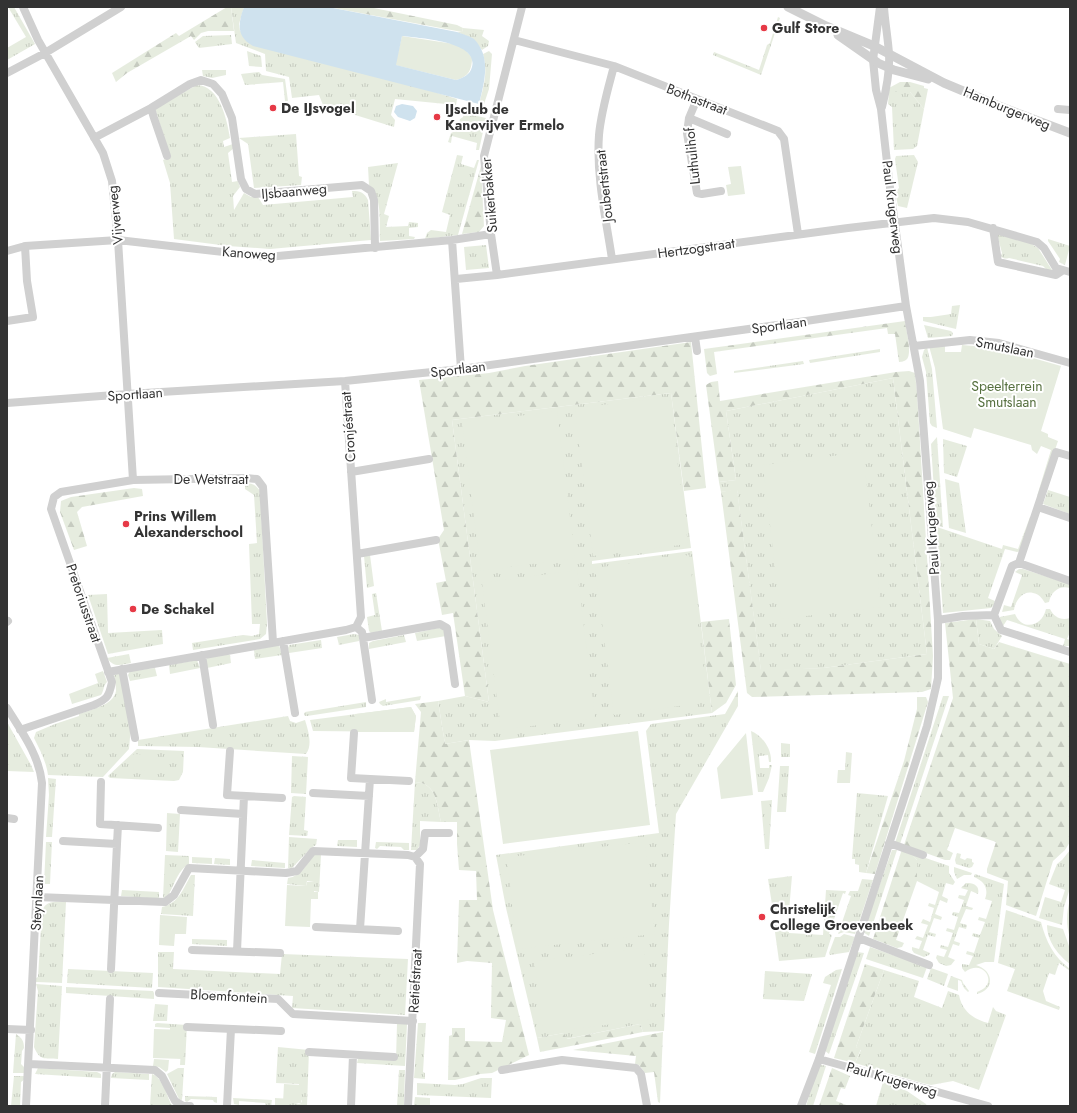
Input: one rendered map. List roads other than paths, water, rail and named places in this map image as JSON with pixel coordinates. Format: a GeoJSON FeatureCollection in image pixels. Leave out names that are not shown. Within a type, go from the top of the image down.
{"type":"FeatureCollection","features":[{"type":"Feature","properties":{"kind":"street","name":"Vijverweg"},"geometry":{"type":"LineString","coordinates":[[23,7],[45,53],[103,153],[112,181],[118,240],[128,394]]}},
{"type":"Feature","properties":{"kind":"street"},"geometry":{"type":"LineString","coordinates":[[7,73],[45,53],[121,7]]}},
{"type":"Feature","properties":{"kind":"street","name":"Suikerbakker"},"geometry":{"type":"LineString","coordinates":[[497,275],[491,234],[484,156],[522,7]]}},
{"type":"Feature","properties":{"kind":"street","name":"Hamburgerweg"},"geometry":{"type":"LineString","coordinates":[[788,7],[826,26],[874,46],[944,83],[1070,133]]}},
{"type":"Feature","properties":{"kind":"street","name":"Paul Krugerweg"},"geometry":{"type":"LineString","coordinates":[[801,1106],[819,1059],[927,726],[938,678],[938,620],[920,389],[894,222],[881,109],[876,90],[873,60],[880,7]]}},
{"type":"Feature","properties":{"kind":"street","name":"Paul Krugerweg"},"geometry":{"type":"LineString","coordinates":[[881,109],[889,55],[884,7]]}},
{"type":"Feature","properties":{"kind":"street","name":"Hamburgerweg"},"geometry":{"type":"LineString","coordinates":[[826,26],[873,60],[888,68],[944,83]]}},
{"type":"Feature","properties":{"kind":"street","name":"Bothastraat"},"geometry":{"type":"LineString","coordinates":[[514,40],[614,66],[778,131],[784,139],[798,234]]}},
{"type":"Feature","properties":{"kind":"street","name":"Joubertstraat"},"geometry":{"type":"LineString","coordinates":[[612,259],[599,169],[600,128],[614,66]]}},
{"type":"Feature","properties":{"kind":"street","name":"IJsbaanweg"},"geometry":{"type":"LineString","coordinates":[[94,138],[151,108],[190,84],[201,80],[213,84],[222,94],[232,118],[240,174],[246,189],[255,194],[362,185],[371,191],[374,200],[375,248]]}},
{"type":"Feature","properties":{"kind":"street","name":"Luthulihof"},"geometry":{"type":"LineString","coordinates":[[697,99],[689,118],[687,133],[697,193],[702,194],[721,191]]}},
{"type":"Feature","properties":{"kind":"street"},"geometry":{"type":"LineString","coordinates":[[151,108],[167,156]]}},
{"type":"Feature","properties":{"kind":"street"},"geometry":{"type":"LineString","coordinates":[[1058,109],[1070,110]]}},
{"type":"Feature","properties":{"kind":"street","name":"Luthulihof"},"geometry":{"type":"LineString","coordinates":[[689,118],[727,134]]}},
{"type":"Feature","properties":{"kind":"street","name":"Hertzogstraat"},"geometry":{"type":"LineString","coordinates":[[497,275],[798,234],[934,218],[968,222],[1037,242],[1044,248],[1056,268],[1066,271]]}},
{"type":"Feature","properties":{"kind":"street"},"geometry":{"type":"LineString","coordinates":[[993,228],[998,262],[1056,275],[1066,271]]}},
{"type":"Feature","properties":{"kind":"street","name":"Kanoweg"},"geometry":{"type":"LineString","coordinates":[[7,251],[25,246],[118,240],[267,257],[375,248],[452,240],[491,234]]}},
{"type":"Feature","properties":{"kind":"street"},"geometry":{"type":"LineString","coordinates":[[452,240],[456,279],[461,370]]}},
{"type":"Feature","properties":{"kind":"street"},"geometry":{"type":"LineString","coordinates":[[7,321],[33,317],[27,281],[25,246]]}},
{"type":"Feature","properties":{"kind":"street"},"geometry":{"type":"LineString","coordinates":[[456,279],[497,275]]}},
{"type":"Feature","properties":{"kind":"street","name":"Sportlaan"},"geometry":{"type":"LineString","coordinates":[[7,403],[345,381],[461,370],[906,306]]}},
{"type":"Feature","properties":{"kind":"street"},"geometry":{"type":"LineString","coordinates":[[695,337],[697,351]]}},
{"type":"Feature","properties":{"kind":"street","name":"Smutslaan"},"geometry":{"type":"LineString","coordinates":[[914,346],[970,340],[998,343],[1070,363]]}},
{"type":"Feature","properties":{"kind":"street","name":"Cronjéstraat"},"geometry":{"type":"LineString","coordinates":[[345,381],[360,616],[356,627]]}},
{"type":"Feature","properties":{"kind":"street"},"geometry":{"type":"LineString","coordinates":[[128,394],[133,480]]}},
{"type":"Feature","properties":{"kind":"street"},"geometry":{"type":"LineString","coordinates":[[1019,563],[1056,452],[1070,456]]}},
{"type":"Feature","properties":{"kind":"street","name":"Cronjéstraat"},"geometry":{"type":"LineString","coordinates":[[351,472],[429,459]]}},
{"type":"Feature","properties":{"kind":"street","name":"De Wetstraat"},"geometry":{"type":"LineString","coordinates":[[133,480],[257,479],[263,488],[273,642]]}},
{"type":"Feature","properties":{"kind":"street","name":"Pretoriusstraat"},"geometry":{"type":"LineString","coordinates":[[20,730],[105,700],[110,693],[112,682],[51,509],[54,497],[61,492],[133,480]]}},
{"type":"Feature","properties":{"kind":"street"},"geometry":{"type":"LineString","coordinates":[[1038,507],[1070,518]]}},
{"type":"Feature","properties":{"kind":"street"},"geometry":{"type":"LineString","coordinates":[[357,554],[436,540]]}},
{"type":"Feature","properties":{"kind":"street"},"geometry":{"type":"LineString","coordinates":[[1070,581],[1019,563],[1012,566],[994,614],[1001,630],[1070,652]]}},
{"type":"Feature","properties":{"kind":"street"},"geometry":{"type":"LineString","coordinates":[[938,620],[963,616],[994,614]]}},
{"type":"Feature","properties":{"kind":"street"},"geometry":{"type":"LineString","coordinates":[[364,638],[440,624],[447,628],[455,684]]}},
{"type":"Feature","properties":{"kind":"street"},"geometry":{"type":"LineString","coordinates":[[108,672],[356,627],[362,632],[364,638],[372,700]]}},
{"type":"Feature","properties":{"kind":"street"},"geometry":{"type":"LineString","coordinates":[[282,641],[295,713]]}},
{"type":"Feature","properties":{"kind":"street"},"geometry":{"type":"LineString","coordinates":[[202,655],[213,725]]}},
{"type":"Feature","properties":{"kind":"street"},"geometry":{"type":"LineString","coordinates":[[122,669],[135,738]]}},
{"type":"Feature","properties":{"kind":"street","name":"Steynlaan"},"geometry":{"type":"LineString","coordinates":[[7,708],[35,754],[41,770],[42,783],[31,1030],[26,1106]]}},
{"type":"Feature","properties":{"kind":"street"},"geometry":{"type":"LineString","coordinates":[[354,734],[351,778],[409,781]]}},
{"type":"Feature","properties":{"kind":"street"},"geometry":{"type":"LineString","coordinates":[[230,750],[227,795],[282,798]]}},
{"type":"Feature","properties":{"kind":"street"},"geometry":{"type":"LineString","coordinates":[[360,929],[370,779]]}},
{"type":"Feature","properties":{"kind":"street"},"geometry":{"type":"LineString","coordinates":[[101,782],[100,824],[158,828]]}},
{"type":"Feature","properties":{"kind":"street"},"geometry":{"type":"LineString","coordinates":[[313,793],[369,796]]}},
{"type":"Feature","properties":{"kind":"street"},"geometry":{"type":"LineString","coordinates":[[237,951],[244,796]]}},
{"type":"Feature","properties":{"kind":"street"},"geometry":{"type":"LineString","coordinates":[[181,810],[243,814]]}},
{"type":"Feature","properties":{"kind":"street"},"geometry":{"type":"LineString","coordinates":[[111,969],[118,825]]}},
{"type":"Feature","properties":{"kind":"street"},"geometry":{"type":"LineString","coordinates":[[37,897],[165,902],[174,895],[190,868],[286,873],[297,871],[313,851],[365,852],[408,855],[415,857],[423,849],[425,833],[449,833]]}},
{"type":"Feature","properties":{"kind":"street"},"geometry":{"type":"LineString","coordinates":[[63,841],[117,844]]}},
{"type":"Feature","properties":{"kind":"street"},"geometry":{"type":"LineString","coordinates":[[889,843],[923,855]]}},
{"type":"Feature","properties":{"kind":"street","name":"Retiefstraat"},"geometry":{"type":"LineString","coordinates":[[408,1106],[420,864],[415,857]]}},
{"type":"Feature","properties":{"kind":"street"},"geometry":{"type":"LineString","coordinates":[[316,927],[398,931]]}},
{"type":"Feature","properties":{"kind":"street"},"geometry":{"type":"LineString","coordinates":[[858,938],[928,965]]}},
{"type":"Feature","properties":{"kind":"street"},"geometry":{"type":"LineString","coordinates":[[192,950],[280,953]]}},
{"type":"Feature","properties":{"kind":"street","name":"Bloemfontein"},"geometry":{"type":"LineString","coordinates":[[159,993],[278,999],[293,1014],[413,1021]]}},
{"type":"Feature","properties":{"kind":"street"},"geometry":{"type":"LineString","coordinates":[[105,1106],[110,998]]}},
{"type":"Feature","properties":{"kind":"street"},"geometry":{"type":"LineString","coordinates":[[187,1027],[281,1031]]}},
{"type":"Feature","properties":{"kind":"street"},"geometry":{"type":"LineString","coordinates":[[7,1029],[31,1030]]}},
{"type":"Feature","properties":{"kind":"street"},"geometry":{"type":"LineString","coordinates":[[227,1106],[231,1029]]}},
{"type":"Feature","properties":{"kind":"street"},"geometry":{"type":"LineString","coordinates":[[310,1052],[394,1057]]}},
{"type":"Feature","properties":{"kind":"street"},"geometry":{"type":"LineString","coordinates":[[351,1106],[353,1055]]}},
{"type":"Feature","properties":{"kind":"street","name":"Paul Krugerweg"},"geometry":{"type":"LineString","coordinates":[[819,1059],[988,1106]]}},
{"type":"Feature","properties":{"kind":"street"},"geometry":{"type":"LineString","coordinates":[[502,1070],[562,1060],[636,1068],[641,1074],[647,1106]]}},
{"type":"Feature","properties":{"kind":"street"},"geometry":{"type":"LineString","coordinates":[[29,1064],[156,1070],[162,1076],[175,1101],[183,1106],[190,1106]]}},
{"type":"Feature","properties":{"kind":"water"},"geometry":{"type":"Polygon","coordinates":[[[244,7],[328,7],[457,32],[468,36],[474,39],[480,46],[485,62],[483,88],[479,104],[253,46],[247,42],[241,34],[240,19],[244,7]],[[402,36],[396,65],[456,80],[466,76],[470,72],[472,67],[472,58],[466,51],[457,46],[446,42],[402,36]]]}},
{"type":"Feature","properties":{"kind":"water"},"geometry":{"type":"Polygon","coordinates":[[[402,104],[413,106],[417,111],[415,118],[410,121],[398,117],[394,112],[396,106],[402,104]]]}},
{"type":"Feature","properties":{"kind":"place","name":"Gulf Store"},"geometry":{"type":"Point","coordinates":[764,28]}},
{"type":"Feature","properties":{"kind":"place","name":"De IJsvogel"},"geometry":{"type":"Point","coordinates":[273,108]}},
{"type":"Feature","properties":{"kind":"place","name":"IJsclub de Kanovijver Ermelo"},"geometry":{"type":"Point","coordinates":[437,117]}},
{"type":"Feature","properties":{"kind":"place","name":"Prins Willem Alexanderschool"},"geometry":{"type":"Point","coordinates":[126,524]}},
{"type":"Feature","properties":{"kind":"place","name":"De Schakel"},"geometry":{"type":"Point","coordinates":[133,609]}},
{"type":"Feature","properties":{"kind":"place","name":"Christelijk College Groevenbeek"},"geometry":{"type":"Point","coordinates":[762,917]}},
{"type":"Feature","properties":{"kind":"park label","name":"Speelterrein Smutslaan"},"geometry":{"type":"Point","coordinates":[1007,394]}}]}
